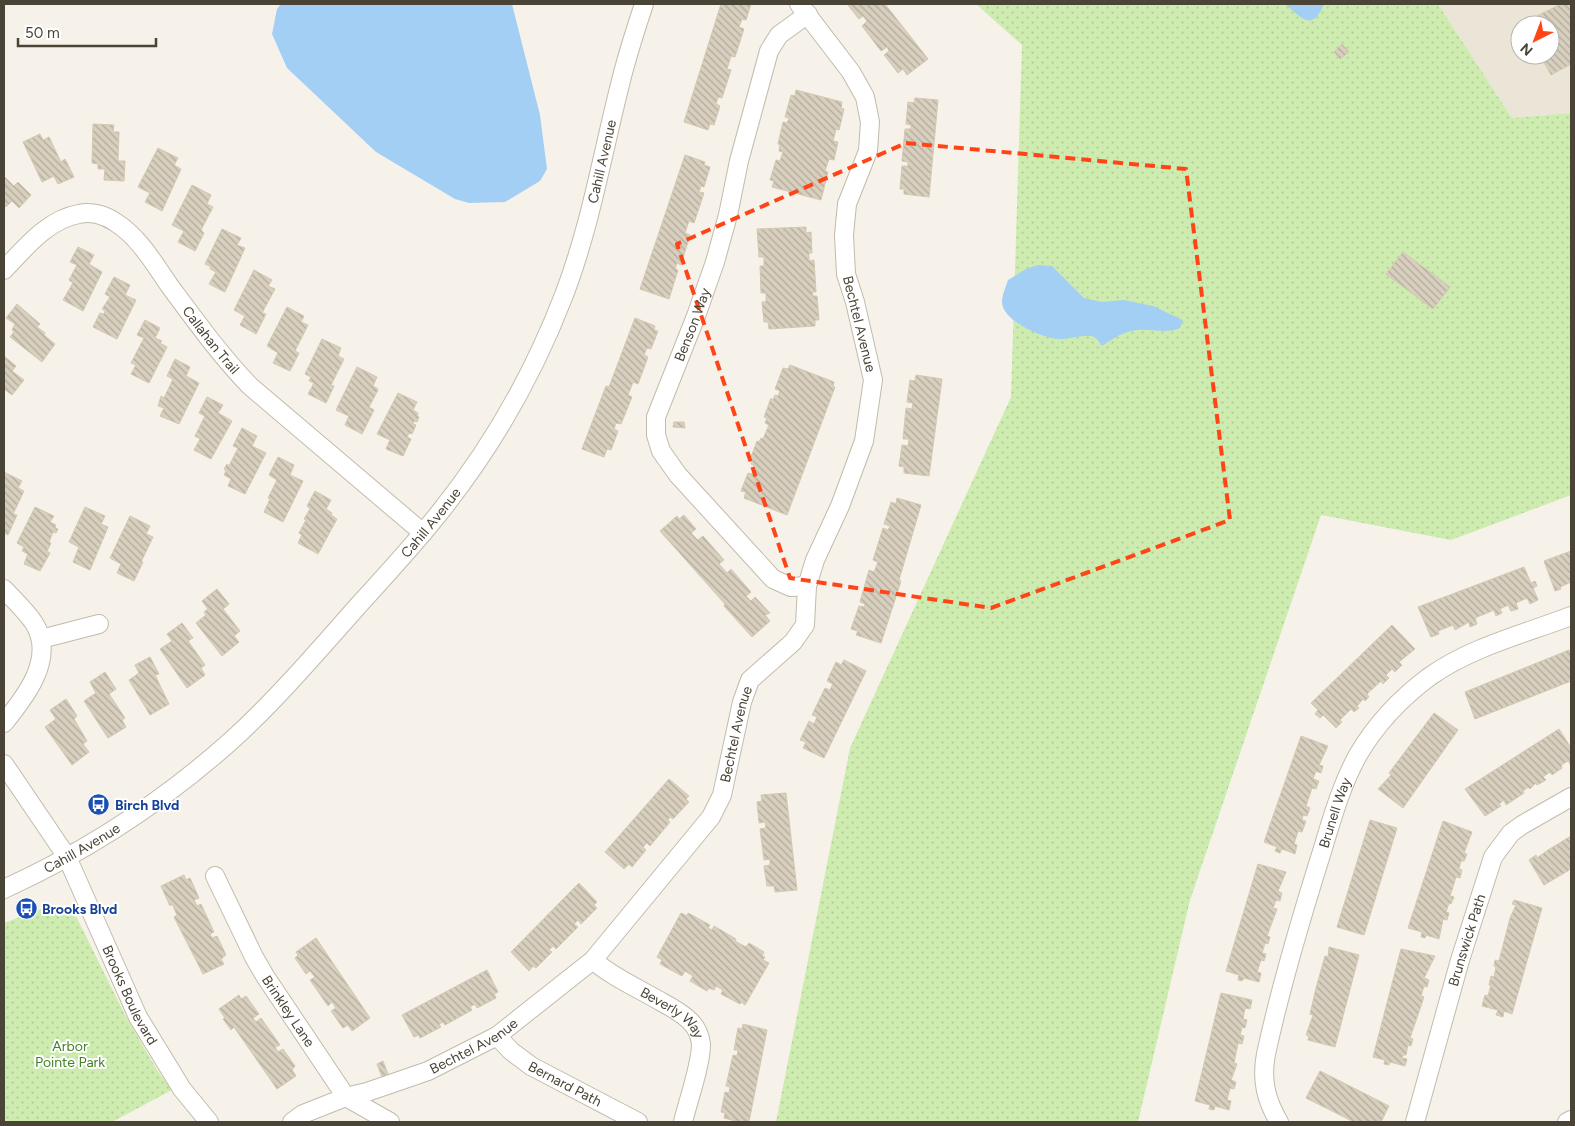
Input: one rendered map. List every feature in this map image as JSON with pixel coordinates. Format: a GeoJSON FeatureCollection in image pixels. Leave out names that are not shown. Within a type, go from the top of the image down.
{"type":"FeatureCollection","features":[{"type":"Feature","properties":{"kind":"street","name":"Cahill Avenue"},"geometry":{"type":"LineString","coordinates":[[4,889],[107,834],[159,799],[232,740],[277,696],[423,533],[457,490],[496,432],[524,383],[564,294],[582,241],[624,69],[644,4]]}},
{"type":"Feature","properties":{"kind":"street","name":"Bechtel Avenue"},"geometry":{"type":"LineString","coordinates":[[292,1122],[303,1114],[346,1097],[367,1092],[428,1071],[497,1036],[594,960],[711,817],[722,795],[742,702],[750,680],[793,642],[805,625],[807,586],[815,560],[840,506],[864,441],[873,380],[846,274],[844,235],[847,204],[868,151],[870,122],[865,97],[850,72],[803,9]]}},
{"type":"Feature","properties":{"kind":"street","name":"Benson Way"},"geometry":{"type":"LineString","coordinates":[[803,9],[779,36],[769,51],[764,65],[715,262],[656,417],[656,435],[661,451],[678,476],[773,579],[791,587],[807,586]]}},
{"type":"Feature","properties":{"kind":"street","name":"Callahan Trail"},"geometry":{"type":"LineString","coordinates":[[4,270],[40,234],[68,217],[91,213],[101,215],[115,222],[129,233],[144,251],[218,350],[250,386],[423,533]]}},
{"type":"Feature","properties":{"kind":"street"},"geometry":{"type":"LineString","coordinates":[[4,589],[36,625],[43,651],[41,662],[26,693],[4,723]]}},
{"type":"Feature","properties":{"kind":"street","name":"Brunell Way"},"geometry":{"type":"LineString","coordinates":[[1279,1122],[1265,1093],[1263,1067],[1285,972],[1302,915],[1339,801],[1358,755],[1376,727],[1399,703],[1437,672],[1489,646],[1571,616]]}},
{"type":"Feature","properties":{"kind":"street"},"geometry":{"type":"LineString","coordinates":[[41,640],[99,624]]}},
{"type":"Feature","properties":{"kind":"street","name":"Brooks Boulevard"},"geometry":{"type":"LineString","coordinates":[[4,764],[67,857],[138,1017],[182,1089],[209,1122]]}},
{"type":"Feature","properties":{"kind":"street","name":"Brunswick Path"},"geometry":{"type":"LineString","coordinates":[[1415,1122],[1460,960],[1493,858],[1511,833],[1571,797]]}},
{"type":"Feature","properties":{"kind":"street","name":"Brinkley Lane"},"geometry":{"type":"LineString","coordinates":[[215,876],[265,976],[346,1097],[390,1122]]}},
{"type":"Feature","properties":{"kind":"street","name":"Beverly Way"},"geometry":{"type":"LineString","coordinates":[[594,960],[617,977],[676,1010],[690,1020],[698,1032],[701,1043],[700,1055],[683,1122]]}},
{"type":"Feature","properties":{"kind":"street","name":"Bernard Path"},"geometry":{"type":"LineString","coordinates":[[497,1036],[511,1051],[531,1066],[638,1122]]}},
{"type":"Feature","properties":{"kind":"street"},"geometry":{"type":"LineString","coordinates":[[1567,1122],[1571,1120]]}},
{"type":"Feature","properties":{"kind":"highlighted area"},"geometry":{"type":"Polygon","coordinates":[[[906,143],[1186,169],[1230,520],[991,608],[790,578],[677,244],[906,143]]]}},
{"type":"Feature","properties":{"kind":"shaded area"},"geometry":{"type":"Polygon","coordinates":[[[1438,4],[1571,4],[1571,113],[1512,118],[1438,4]]]}},
{"type":"Feature","properties":{"kind":"green space"},"geometry":{"type":"Polygon","coordinates":[[[976,4],[1438,4],[1512,118],[1571,113],[1571,495],[1451,540],[1321,515],[1190,900],[1138,1122],[776,1122],[850,748],[1011,397],[1022,45],[976,4]]]}},
{"type":"Feature","properties":{"kind":"green space","name":"Arbor Pointe Park"},"geometry":{"type":"Polygon","coordinates":[[[62,907],[77,918],[124,1013],[157,1070],[172,1090],[112,1122],[4,1122],[4,923],[44,908],[62,907]]]}},
{"type":"Feature","properties":{"kind":"water"},"geometry":{"type":"Polygon","coordinates":[[[281,4],[512,4],[540,115],[547,169],[540,181],[505,202],[469,203],[455,199],[376,152],[287,68],[272,34],[277,9],[281,4]]]}},
{"type":"Feature","properties":{"kind":"water"},"geometry":{"type":"Polygon","coordinates":[[[1285,4],[1324,4],[1320,13],[1315,18],[1307,20],[1285,4]]]}},
{"type":"Feature","properties":{"kind":"water"},"geometry":{"type":"Polygon","coordinates":[[[1038,265],[1052,266],[1084,298],[1102,302],[1124,300],[1153,306],[1183,320],[1180,328],[1165,331],[1143,330],[1127,332],[1102,346],[1091,336],[1060,339],[1044,336],[1025,328],[1009,316],[1004,309],[1002,302],[1003,294],[1008,280],[1026,269],[1038,265]]]}},
{"type":"Feature","properties":{"kind":"building"},"geometry":{"type":"Polygon","coordinates":[[[721,4],[751,4],[746,20],[742,19],[739,27],[744,29],[735,57],[731,56],[727,69],[731,70],[722,98],[718,97],[716,104],[720,106],[714,125],[710,124],[708,130],[684,122],[721,4]]]}},
{"type":"Feature","properties":{"kind":"building"},"geometry":{"type":"Polygon","coordinates":[[[847,4],[885,4],[928,59],[907,75],[903,69],[898,73],[884,55],[889,51],[887,47],[881,51],[862,26],[867,21],[863,16],[859,19],[847,4]]]}},
{"type":"Feature","properties":{"kind":"building"},"geometry":{"type":"Polygon","coordinates":[[[1561,4],[1571,4],[1571,64],[1551,75],[1545,65],[1560,65],[1560,15],[1539,15],[1561,4]]]}},
{"type":"Feature","properties":{"kind":"building"},"geometry":{"type":"Polygon","coordinates":[[[1342,44],[1349,52],[1340,59],[1334,52],[1342,44]]]}},
{"type":"Feature","properties":{"kind":"building"},"geometry":{"type":"Polygon","coordinates":[[[796,90],[842,102],[841,108],[844,109],[839,130],[836,129],[833,141],[838,142],[834,160],[829,159],[825,171],[828,172],[821,200],[772,187],[774,181],[770,180],[776,160],[780,161],[783,152],[779,151],[780,145],[778,144],[783,122],[787,123],[789,118],[785,117],[791,95],[795,96],[796,90]]]}},
{"type":"Feature","properties":{"kind":"building"},"geometry":{"type":"Polygon","coordinates":[[[915,98],[938,100],[929,197],[904,194],[904,189],[900,189],[902,166],[908,166],[908,162],[902,161],[905,129],[911,129],[911,125],[906,124],[908,102],[914,103],[915,98]]]}},
{"type":"Feature","properties":{"kind":"building"},"geometry":{"type":"Polygon","coordinates":[[[93,124],[114,125],[113,132],[119,132],[118,161],[125,161],[124,181],[104,180],[105,169],[98,169],[98,164],[92,163],[93,124]]]}},
{"type":"Feature","properties":{"kind":"building"},"geometry":{"type":"Polygon","coordinates":[[[40,134],[43,140],[49,137],[61,162],[65,159],[74,177],[58,184],[54,176],[42,182],[23,142],[40,134]]]}},
{"type":"Feature","properties":{"kind":"building"},"geometry":{"type":"Polygon","coordinates":[[[158,148],[178,158],[174,165],[181,169],[162,211],[145,202],[150,193],[138,187],[158,148]]]}},
{"type":"Feature","properties":{"kind":"building"},"geometry":{"type":"Polygon","coordinates":[[[685,155],[705,162],[704,165],[710,167],[704,187],[701,186],[699,192],[704,193],[694,223],[689,221],[685,233],[690,235],[681,265],[677,263],[675,269],[678,270],[669,299],[640,289],[685,155]]]}},
{"type":"Feature","properties":{"kind":"building"},"geometry":{"type":"Polygon","coordinates":[[[4,176],[14,186],[18,182],[31,195],[19,208],[12,201],[6,207],[4,206],[4,176]]]}},
{"type":"Feature","properties":{"kind":"building"},"geometry":{"type":"Polygon","coordinates":[[[192,185],[211,195],[207,204],[213,207],[201,230],[204,233],[195,251],[178,242],[184,231],[172,225],[192,185]]]}},
{"type":"Feature","properties":{"kind":"building"},"geometry":{"type":"Polygon","coordinates":[[[806,227],[806,233],[811,232],[812,253],[809,253],[809,261],[814,260],[816,292],[812,292],[813,296],[817,296],[819,320],[815,320],[815,326],[769,329],[768,322],[764,322],[762,302],[766,302],[766,293],[761,293],[760,266],[764,266],[764,257],[759,257],[757,229],[806,227]]]}},
{"type":"Feature","properties":{"kind":"building"},"geometry":{"type":"Polygon","coordinates":[[[222,229],[241,238],[237,245],[245,248],[225,292],[209,284],[216,272],[205,264],[222,229]]]}},
{"type":"Feature","properties":{"kind":"building"},"geometry":{"type":"Polygon","coordinates":[[[78,247],[94,255],[89,264],[102,272],[83,311],[63,300],[73,283],[69,280],[77,265],[70,262],[78,247]]]}},
{"type":"Feature","properties":{"kind":"building"},"geometry":{"type":"Polygon","coordinates":[[[1403,252],[1450,287],[1433,309],[1386,274],[1403,252]]]}},
{"type":"Feature","properties":{"kind":"building"},"geometry":{"type":"Polygon","coordinates":[[[254,270],[272,280],[268,286],[275,289],[262,313],[266,314],[256,334],[240,325],[245,316],[234,310],[254,270]]]}},
{"type":"Feature","properties":{"kind":"building"},"geometry":{"type":"Polygon","coordinates":[[[114,277],[130,285],[125,295],[136,300],[117,339],[93,327],[100,313],[104,314],[105,311],[102,309],[110,297],[105,294],[114,277]]]}},
{"type":"Feature","properties":{"kind":"building"},"geometry":{"type":"Polygon","coordinates":[[[17,304],[40,324],[37,327],[55,344],[42,362],[10,337],[14,332],[12,330],[15,324],[6,318],[17,304]]]}},
{"type":"Feature","properties":{"kind":"building"},"geometry":{"type":"Polygon","coordinates":[[[287,307],[304,316],[301,322],[308,325],[295,351],[299,353],[290,371],[273,363],[278,353],[267,346],[287,307]]]}},
{"type":"Feature","properties":{"kind":"building"},"geometry":{"type":"Polygon","coordinates":[[[635,318],[655,326],[654,330],[658,331],[651,349],[647,348],[644,355],[648,357],[638,384],[633,382],[628,395],[632,397],[621,424],[616,423],[614,429],[618,431],[611,450],[607,449],[604,457],[582,449],[606,386],[609,387],[635,318]]]}},
{"type":"Feature","properties":{"kind":"building"},"geometry":{"type":"Polygon","coordinates":[[[145,320],[160,328],[155,338],[162,341],[160,343],[167,347],[149,383],[131,374],[136,365],[131,363],[144,338],[137,335],[145,320]]]}},
{"type":"Feature","properties":{"kind":"building"},"geometry":{"type":"Polygon","coordinates":[[[322,339],[341,348],[338,356],[344,359],[331,385],[334,386],[326,403],[308,394],[314,383],[309,381],[311,377],[305,374],[322,339]]]}},
{"type":"Feature","properties":{"kind":"building"},"geometry":{"type":"Polygon","coordinates":[[[4,356],[16,366],[12,371],[24,380],[12,395],[4,389],[4,356]]]}},
{"type":"Feature","properties":{"kind":"building"},"geometry":{"type":"Polygon","coordinates":[[[175,359],[190,367],[186,376],[199,383],[179,424],[160,416],[164,408],[158,406],[161,396],[164,398],[173,379],[167,376],[175,359]]]}},
{"type":"Feature","properties":{"kind":"building"},"geometry":{"type":"Polygon","coordinates":[[[790,365],[834,382],[833,387],[835,387],[787,515],[744,498],[746,492],[741,491],[748,473],[752,474],[755,466],[751,464],[753,458],[751,457],[757,441],[759,442],[761,438],[763,439],[769,425],[765,423],[767,418],[764,417],[771,398],[773,400],[775,395],[778,396],[780,391],[775,389],[783,368],[788,369],[790,365]]]}},
{"type":"Feature","properties":{"kind":"building"},"geometry":{"type":"Polygon","coordinates":[[[357,367],[377,377],[373,386],[378,389],[369,407],[374,410],[362,434],[345,425],[349,416],[336,410],[357,367]]]}},
{"type":"Feature","properties":{"kind":"building"},"geometry":{"type":"Polygon","coordinates":[[[916,375],[942,379],[929,476],[904,473],[904,467],[899,466],[902,445],[908,446],[909,439],[903,439],[906,408],[912,409],[913,403],[907,402],[910,380],[915,381],[916,375]]]}},
{"type":"Feature","properties":{"kind":"building"},"geometry":{"type":"Polygon","coordinates":[[[398,393],[417,402],[413,410],[418,413],[417,416],[419,417],[417,422],[414,421],[413,424],[416,425],[412,434],[409,433],[407,437],[411,439],[403,456],[386,449],[390,440],[377,434],[398,393]]]}},
{"type":"Feature","properties":{"kind":"building"},"geometry":{"type":"Polygon","coordinates":[[[207,397],[223,405],[218,413],[232,421],[211,459],[194,450],[200,439],[195,436],[205,416],[199,413],[207,397]]]}},
{"type":"Feature","properties":{"kind":"building"},"geometry":{"type":"Polygon","coordinates":[[[674,422],[684,422],[685,428],[673,427],[674,422]]]}},
{"type":"Feature","properties":{"kind":"building"},"geometry":{"type":"Polygon","coordinates":[[[242,428],[257,436],[252,446],[266,453],[245,494],[228,486],[231,479],[224,475],[226,471],[224,469],[227,464],[229,466],[238,448],[233,446],[242,428]]]}},
{"type":"Feature","properties":{"kind":"building"},"geometry":{"type":"Polygon","coordinates":[[[278,457],[294,465],[290,475],[303,481],[283,522],[264,512],[270,499],[268,498],[277,480],[269,475],[278,457]]]}},
{"type":"Feature","properties":{"kind":"building"},"geometry":{"type":"Polygon","coordinates":[[[4,472],[22,481],[18,488],[24,491],[13,514],[17,515],[8,535],[4,533],[4,472]]]}},
{"type":"Feature","properties":{"kind":"building"},"geometry":{"type":"Polygon","coordinates":[[[315,491],[331,500],[326,509],[337,519],[318,554],[298,543],[302,535],[299,533],[310,509],[307,506],[315,491]]]}},
{"type":"Feature","properties":{"kind":"building"},"geometry":{"type":"Polygon","coordinates":[[[897,498],[921,505],[899,580],[901,581],[881,643],[856,635],[858,631],[851,629],[859,606],[864,607],[865,604],[860,602],[869,570],[874,572],[878,562],[873,560],[883,528],[888,530],[890,526],[884,524],[891,502],[896,504],[897,498]]]}},
{"type":"Feature","properties":{"kind":"building"},"geometry":{"type":"Polygon","coordinates":[[[35,507],[54,516],[50,522],[56,525],[55,528],[58,529],[56,533],[53,532],[47,551],[50,553],[40,571],[24,564],[28,554],[22,551],[24,547],[17,543],[35,507]]]}},
{"type":"Feature","properties":{"kind":"building"},"geometry":{"type":"Polygon","coordinates":[[[85,507],[105,516],[101,524],[108,527],[90,570],[73,562],[79,547],[69,542],[85,507]]]}},
{"type":"Feature","properties":{"kind":"building"},"geometry":{"type":"Polygon","coordinates":[[[684,515],[696,529],[691,533],[698,540],[703,536],[724,560],[719,564],[727,573],[731,569],[751,592],[746,596],[751,601],[755,597],[770,613],[765,615],[770,621],[752,637],[660,531],[677,516],[679,519],[684,515]]]}},
{"type":"Feature","properties":{"kind":"building"},"geometry":{"type":"Polygon","coordinates":[[[130,516],[150,526],[146,534],[153,537],[134,581],[117,573],[121,564],[110,558],[130,516]]]}},
{"type":"Feature","properties":{"kind":"building"},"geometry":{"type":"Polygon","coordinates":[[[1571,551],[1571,582],[1555,591],[1544,561],[1571,551]]]}},
{"type":"Feature","properties":{"kind":"building"},"geometry":{"type":"Polygon","coordinates":[[[1524,567],[1531,583],[1535,581],[1537,586],[1533,588],[1538,600],[1530,604],[1527,598],[1516,603],[1518,609],[1511,611],[1508,605],[1500,609],[1502,613],[1496,616],[1494,610],[1475,618],[1477,624],[1470,627],[1469,622],[1455,630],[1453,625],[1438,631],[1439,634],[1431,637],[1418,607],[1524,567]]]}},
{"type":"Feature","properties":{"kind":"building"},"geometry":{"type":"Polygon","coordinates":[[[217,589],[229,604],[223,609],[240,631],[234,636],[239,642],[222,656],[196,623],[206,615],[204,612],[208,609],[202,601],[217,589]]]}},
{"type":"Feature","properties":{"kind":"building"},"geometry":{"type":"Polygon","coordinates":[[[182,623],[193,638],[188,641],[205,665],[201,668],[205,675],[187,688],[160,649],[172,641],[167,634],[182,623]]]}},
{"type":"Feature","properties":{"kind":"building"},"geometry":{"type":"Polygon","coordinates":[[[1392,625],[1415,649],[1399,662],[1402,665],[1395,672],[1392,669],[1386,675],[1389,678],[1383,684],[1381,681],[1367,694],[1369,697],[1365,701],[1363,699],[1357,706],[1359,708],[1354,712],[1351,709],[1340,720],[1342,722],[1336,728],[1323,715],[1320,718],[1315,714],[1318,710],[1311,703],[1392,625]]]}},
{"type":"Feature","properties":{"kind":"building"},"geometry":{"type":"Polygon","coordinates":[[[1569,650],[1571,656],[1571,681],[1475,719],[1465,692],[1569,650]]]}},
{"type":"Feature","properties":{"kind":"building"},"geometry":{"type":"Polygon","coordinates":[[[150,657],[159,674],[155,675],[169,704],[150,715],[129,680],[139,673],[135,665],[150,657]]]}},
{"type":"Feature","properties":{"kind":"building"},"geometry":{"type":"Polygon","coordinates":[[[844,660],[866,671],[824,758],[803,748],[806,742],[800,740],[809,721],[814,724],[817,717],[812,715],[825,688],[830,690],[833,684],[827,681],[836,662],[841,665],[844,660]]]}},
{"type":"Feature","properties":{"kind":"building"},"geometry":{"type":"Polygon","coordinates":[[[105,672],[116,689],[109,694],[125,718],[122,720],[126,727],[108,738],[84,701],[96,693],[90,682],[105,672]]]}},
{"type":"Feature","properties":{"kind":"building"},"geometry":{"type":"Polygon","coordinates":[[[66,699],[77,716],[74,719],[87,741],[83,744],[89,752],[72,765],[45,727],[56,719],[50,710],[66,699]]]}},
{"type":"Feature","properties":{"kind":"building"},"geometry":{"type":"Polygon","coordinates":[[[1434,713],[1458,730],[1403,808],[1378,789],[1391,775],[1389,773],[1434,713]]]}},
{"type":"Feature","properties":{"kind":"building"},"geometry":{"type":"Polygon","coordinates":[[[1559,729],[1571,748],[1571,764],[1568,761],[1561,765],[1562,768],[1552,775],[1550,772],[1543,777],[1546,780],[1537,785],[1536,783],[1530,789],[1528,787],[1523,791],[1524,793],[1506,805],[1504,800],[1499,804],[1501,806],[1485,816],[1465,789],[1559,729]]]}},
{"type":"Feature","properties":{"kind":"building"},"geometry":{"type":"Polygon","coordinates":[[[1301,736],[1328,746],[1319,765],[1323,766],[1321,773],[1316,771],[1313,779],[1319,781],[1316,789],[1312,788],[1306,806],[1310,808],[1307,816],[1303,815],[1302,820],[1306,821],[1302,832],[1298,831],[1294,844],[1297,845],[1295,854],[1282,849],[1280,853],[1275,851],[1277,847],[1264,842],[1301,736]]]}},
{"type":"Feature","properties":{"kind":"building"},"geometry":{"type":"Polygon","coordinates":[[[669,779],[689,796],[686,799],[689,802],[673,819],[670,817],[668,820],[670,822],[650,846],[647,843],[643,847],[646,850],[632,867],[629,864],[624,869],[605,852],[669,779]]]}},
{"type":"Feature","properties":{"kind":"building"},"geometry":{"type":"Polygon","coordinates":[[[786,793],[797,890],[775,892],[774,886],[767,886],[764,866],[770,865],[770,859],[764,860],[760,829],[766,828],[765,822],[759,823],[757,802],[762,801],[761,795],[786,793]]]}},
{"type":"Feature","properties":{"kind":"building"},"geometry":{"type":"Polygon","coordinates":[[[1370,820],[1397,828],[1364,935],[1337,927],[1370,820]]]}},
{"type":"Feature","properties":{"kind":"building"},"geometry":{"type":"Polygon","coordinates":[[[1443,821],[1472,832],[1464,853],[1467,854],[1464,861],[1461,861],[1459,869],[1462,870],[1460,878],[1456,877],[1450,896],[1454,897],[1451,904],[1449,903],[1446,912],[1449,913],[1447,920],[1443,919],[1439,939],[1426,935],[1425,938],[1421,937],[1422,932],[1408,928],[1443,821]]]}},
{"type":"Feature","properties":{"kind":"building"},"geometry":{"type":"Polygon","coordinates":[[[1571,836],[1571,869],[1544,885],[1529,860],[1536,855],[1537,858],[1571,836]]]}},
{"type":"Feature","properties":{"kind":"building"},"geometry":{"type":"Polygon","coordinates":[[[1258,864],[1286,872],[1278,891],[1282,893],[1280,901],[1276,900],[1273,908],[1277,909],[1267,936],[1270,937],[1268,944],[1265,943],[1262,953],[1266,954],[1264,961],[1261,960],[1257,972],[1261,973],[1259,982],[1244,978],[1242,981],[1238,980],[1239,975],[1226,971],[1258,864]]]}},
{"type":"Feature","properties":{"kind":"building"},"geometry":{"type":"Polygon","coordinates":[[[184,875],[186,880],[190,878],[199,898],[194,900],[197,906],[201,904],[214,932],[210,934],[212,938],[217,936],[226,955],[221,959],[224,964],[203,974],[174,917],[177,915],[172,904],[170,906],[161,886],[184,875]]]}},
{"type":"Feature","properties":{"kind":"building"},"geometry":{"type":"Polygon","coordinates":[[[579,883],[597,902],[594,905],[597,908],[581,924],[578,920],[574,924],[578,927],[556,949],[553,946],[549,950],[552,952],[536,968],[533,966],[529,971],[511,952],[579,883]]]}},
{"type":"Feature","properties":{"kind":"building"},"geometry":{"type":"Polygon","coordinates":[[[1514,900],[1542,908],[1512,1014],[1504,1011],[1503,1017],[1496,1015],[1498,1010],[1482,1006],[1485,995],[1488,996],[1491,976],[1494,977],[1496,967],[1494,966],[1495,960],[1499,961],[1510,918],[1516,905],[1512,904],[1514,900]]]}},
{"type":"Feature","properties":{"kind":"building"},"geometry":{"type":"Polygon","coordinates":[[[681,913],[687,916],[688,913],[710,925],[708,928],[712,930],[714,926],[746,947],[749,943],[764,952],[762,956],[765,957],[763,960],[769,963],[745,1005],[721,994],[723,990],[716,986],[714,990],[709,988],[707,991],[690,981],[693,976],[685,971],[682,976],[660,964],[662,960],[657,957],[681,913]]]}},
{"type":"Feature","properties":{"kind":"building"},"geometry":{"type":"Polygon","coordinates":[[[316,938],[370,1018],[352,1031],[348,1025],[343,1028],[331,1011],[336,1008],[332,1002],[328,1006],[310,980],[315,977],[310,971],[306,974],[295,958],[298,955],[296,952],[316,938]]]}},
{"type":"Feature","properties":{"kind":"building"},"geometry":{"type":"Polygon","coordinates":[[[1329,947],[1359,955],[1335,1047],[1308,1040],[1309,1036],[1306,1035],[1313,1015],[1310,1014],[1316,988],[1325,956],[1328,957],[1329,947]]]}},
{"type":"Feature","properties":{"kind":"building"},"geometry":{"type":"Polygon","coordinates":[[[1401,949],[1435,956],[1424,978],[1429,980],[1427,987],[1424,986],[1421,996],[1424,997],[1410,1038],[1413,1039],[1411,1046],[1408,1045],[1406,1055],[1403,1055],[1402,1058],[1407,1059],[1405,1066],[1390,1062],[1389,1065],[1384,1064],[1385,1060],[1373,1057],[1401,949]]]}},
{"type":"Feature","properties":{"kind":"building"},"geometry":{"type":"Polygon","coordinates":[[[487,970],[498,992],[494,994],[496,998],[477,1008],[475,1004],[470,1007],[472,1010],[445,1025],[443,1022],[439,1024],[441,1027],[420,1038],[419,1035],[414,1037],[402,1015],[487,970]]]}},
{"type":"Feature","properties":{"kind":"building"},"geometry":{"type":"Polygon","coordinates":[[[1221,993],[1252,1000],[1250,1009],[1245,1008],[1243,1019],[1247,1020],[1245,1028],[1242,1027],[1240,1035],[1244,1036],[1242,1044],[1238,1043],[1234,1063],[1237,1064],[1231,1080],[1236,1082],[1234,1089],[1230,1088],[1227,1100],[1231,1101],[1229,1110],[1215,1106],[1214,1110],[1209,1109],[1210,1105],[1195,1101],[1221,993]]]}},
{"type":"Feature","properties":{"kind":"building"},"geometry":{"type":"Polygon","coordinates":[[[239,995],[241,999],[246,996],[259,1014],[253,1018],[256,1022],[261,1018],[280,1045],[275,1047],[278,1052],[283,1049],[295,1066],[292,1070],[296,1076],[277,1089],[234,1027],[231,1030],[223,1019],[225,1018],[219,1009],[239,995]]]}},
{"type":"Feature","properties":{"kind":"building"},"geometry":{"type":"Polygon","coordinates":[[[743,1024],[767,1030],[749,1122],[739,1122],[724,1118],[725,1113],[721,1112],[725,1092],[729,1093],[730,1087],[726,1086],[733,1055],[737,1056],[738,1050],[734,1050],[738,1028],[742,1029],[743,1024]]]}},
{"type":"Feature","properties":{"kind":"building"},"geometry":{"type":"Polygon","coordinates":[[[383,1061],[388,1074],[382,1077],[377,1064],[383,1061]]]}},
{"type":"Feature","properties":{"kind":"building"},"geometry":{"type":"Polygon","coordinates":[[[1320,1071],[1389,1106],[1381,1122],[1354,1122],[1306,1098],[1320,1071]]]}},
{"type":"Feature","properties":{"kind":"place","name":"Birch Blvd"},"geometry":{"type":"Point","coordinates":[99,805]}},
{"type":"Feature","properties":{"kind":"place","name":"Brooks Blvd"},"geometry":{"type":"Point","coordinates":[26,909]}}]}
